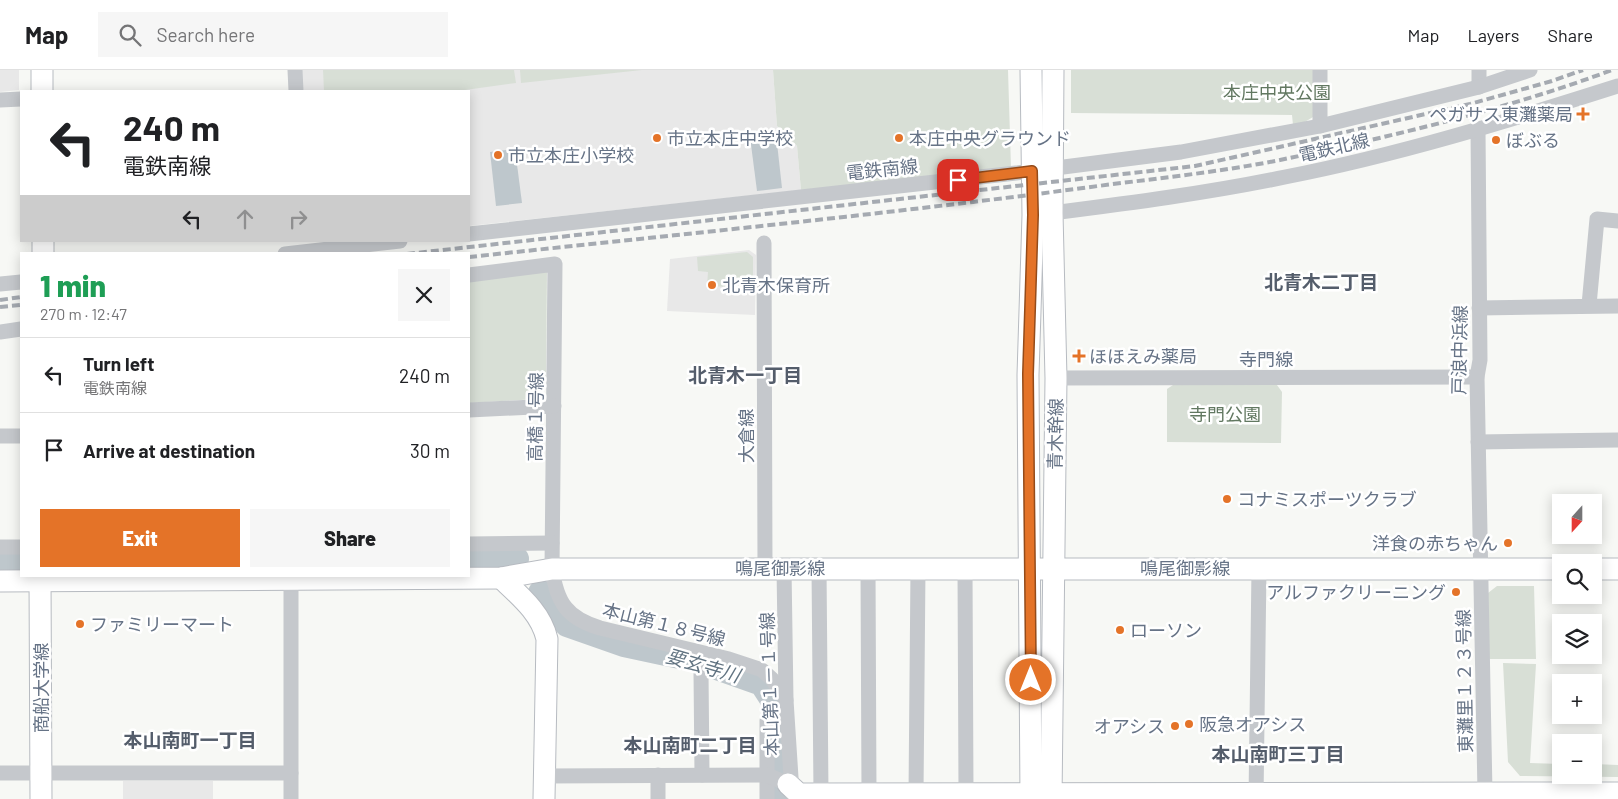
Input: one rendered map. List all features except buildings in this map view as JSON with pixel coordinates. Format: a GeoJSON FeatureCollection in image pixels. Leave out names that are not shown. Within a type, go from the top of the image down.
{"type":"FeatureCollection","features":[{"type":"Feature","properties":{"kind":"street"},"geometry":{"type":"LineString","coordinates":[[42,70],[42,90]]}},
{"type":"Feature","properties":{"kind":"street"},"geometry":{"type":"LineString","coordinates":[[295,70],[296,90]]}},
{"type":"Feature","properties":{"kind":"street","name":"青木幹線"},"geometry":{"type":"LineString","coordinates":[[1031,70],[1033,215],[1028,374],[1031,568],[1041,796]]}},
{"type":"Feature","properties":{"kind":"street","name":"青木幹線"},"geometry":{"type":"LineString","coordinates":[[1041,796],[1053,568],[1056,378],[1052,213],[1053,70]]}},
{"type":"Feature","properties":{"kind":"street"},"geometry":{"type":"LineString","coordinates":[[1320,70],[1320,126]]}},
{"type":"Feature","properties":{"kind":"street"},"geometry":{"type":"LineString","coordinates":[[1479,70],[1479,87]]}},
{"type":"Feature","properties":{"kind":"street","name":"電鉄南線"},"geometry":{"type":"LineString","coordinates":[[470,234],[1032,171],[1182,152],[1320,126],[1479,87],[1530,70]]}},
{"type":"Feature","properties":{"kind":"street","name":"電鉄北線"},"geometry":{"type":"LineString","coordinates":[[1052,213],[1166,198],[1285,177],[1378,156],[1478,130],[1618,86]]}},
{"type":"Feature","properties":{"kind":"street"},"geometry":{"type":"LineString","coordinates":[[0,100],[20,99]]}},
{"type":"Feature","properties":{"kind":"street","name":"戸浪中浜線"},"geometry":{"type":"LineString","coordinates":[[1478,130],[1480,360],[1477,377],[1480,570]]}},
{"type":"Feature","properties":{"kind":"street"},"geometry":{"type":"LineString","coordinates":[[1589,305],[1597,219],[1618,221]]}},
{"type":"Feature","properties":{"kind":"street"},"geometry":{"type":"LineString","coordinates":[[290,252],[306,246],[381,242]]}},
{"type":"Feature","properties":{"kind":"street","name":"大倉線"},"geometry":{"type":"LineString","coordinates":[[764,243],[774,568]]}},
{"type":"Feature","properties":{"kind":"street","name":"高橋１号線"},"geometry":{"type":"LineString","coordinates":[[470,275],[555,264],[552,569]]}},
{"type":"Feature","properties":{"kind":"street"},"geometry":{"type":"LineString","coordinates":[[0,284],[20,282]]}},
{"type":"Feature","properties":{"kind":"street"},"geometry":{"type":"LineString","coordinates":[[1479,308],[1618,306]]}},
{"type":"Feature","properties":{"kind":"street"},"geometry":{"type":"LineString","coordinates":[[0,332],[20,329]]}},
{"type":"Feature","properties":{"kind":"street","name":"寺門線"},"geometry":{"type":"LineString","coordinates":[[1056,378],[1477,377]]}},
{"type":"Feature","properties":{"kind":"street"},"geometry":{"type":"LineString","coordinates":[[470,410],[554,406]]}},
{"type":"Feature","properties":{"kind":"street"},"geometry":{"type":"LineString","coordinates":[[0,436],[20,436]]}},
{"type":"Feature","properties":{"kind":"street"},"geometry":{"type":"LineString","coordinates":[[1478,442],[1618,440]]}},
{"type":"Feature","properties":{"kind":"street"},"geometry":{"type":"LineString","coordinates":[[470,544],[552,543]]}},
{"type":"Feature","properties":{"kind":"street"},"geometry":{"type":"LineString","coordinates":[[0,546],[20,547]]}},
{"type":"Feature","properties":{"kind":"street","name":"本山第１－１号線"},"geometry":{"type":"LineString","coordinates":[[774,568],[786,700],[782,785]]}},
{"type":"Feature","properties":{"kind":"street"},"geometry":{"type":"LineString","coordinates":[[819,568],[821,794]]}},
{"type":"Feature","properties":{"kind":"street"},"geometry":{"type":"LineString","coordinates":[[868,568],[869,794]]}},
{"type":"Feature","properties":{"kind":"street"},"geometry":{"type":"LineString","coordinates":[[916,794],[918,568]]}},
{"type":"Feature","properties":{"kind":"street"},"geometry":{"type":"LineString","coordinates":[[965,568],[966,794]]}},
{"type":"Feature","properties":{"kind":"street"},"geometry":{"type":"LineString","coordinates":[[1256,796],[1259,568]]}},
{"type":"Feature","properties":{"kind":"street","name":"鳴尾御影線"},"geometry":{"type":"LineString","coordinates":[[0,581],[40,578],[501,578],[552,569],[1552,569]]}},
{"type":"Feature","properties":{"kind":"street","name":"本山第１８号線"},"geometry":{"type":"LineString","coordinates":[[552,569],[555,587],[560,600],[570,614],[584,623],[729,659],[762,670],[772,679],[786,700]]}},
{"type":"Feature","properties":{"kind":"street"},"geometry":{"type":"LineString","coordinates":[[1602,569],[1618,569]]}},
{"type":"Feature","properties":{"kind":"street","name":"東灘里１２３号線"},"geometry":{"type":"LineString","coordinates":[[1480,570],[1485,792]]}},
{"type":"Feature","properties":{"kind":"street","name":"商船大学線"},"geometry":{"type":"LineString","coordinates":[[40,578],[41,799]]}},
{"type":"Feature","properties":{"kind":"street"},"geometry":{"type":"LineString","coordinates":[[290,578],[291,799]]}},
{"type":"Feature","properties":{"kind":"street"},"geometry":{"type":"LineString","coordinates":[[501,578],[530,607],[544,626],[544,799]]}},
{"type":"Feature","properties":{"kind":"street"},"geometry":{"type":"LineString","coordinates":[[701,672],[702,775]]}},
{"type":"Feature","properties":{"kind":"street"},"geometry":{"type":"LineString","coordinates":[[767,720],[782,785]]}},
{"type":"Feature","properties":{"kind":"street"},"geometry":{"type":"LineString","coordinates":[[0,773],[291,772]]}},
{"type":"Feature","properties":{"kind":"street"},"geometry":{"type":"LineString","coordinates":[[658,775],[658,799]]}},
{"type":"Feature","properties":{"kind":"street"},"geometry":{"type":"LineString","coordinates":[[545,776],[702,775],[782,785],[799,794],[1450,796],[1485,792],[1618,793]]}},
{"type":"Feature","properties":{"kind":"street"},"geometry":{"type":"LineString","coordinates":[[767,799],[782,785]]}},
{"type":"Feature","properties":{"kind":"shaded area"},"geometry":{"type":"Polygon","coordinates":[[[0,70],[19,70],[19,90],[0,92],[0,70]]]}},
{"type":"Feature","properties":{"kind":"shaded area","name":"市立本庄中学校"},"geometry":{"type":"Polygon","coordinates":[[[300,70],[773,70],[777,126],[797,146],[801,190],[470,226],[470,90],[301,90],[300,70]]]}},
{"type":"Feature","properties":{"kind":"shaded area"},"geometry":{"type":"Polygon","coordinates":[[[776,134],[782,188],[757,191],[750,137],[776,134]]]}},
{"type":"Feature","properties":{"kind":"shaded area"},"geometry":{"type":"Polygon","coordinates":[[[515,149],[522,203],[496,206],[490,152],[515,149]]]}},
{"type":"Feature","properties":{"kind":"shaded area","name":"北青木保育所"},"geometry":{"type":"Polygon","coordinates":[[[749,250],[756,255],[755,315],[667,311],[670,259],[749,250]]]}},
{"type":"Feature","properties":{"kind":"shaded area"},"geometry":{"type":"Polygon","coordinates":[[[123,781],[213,781],[213,799],[123,799],[123,781]]]}},
{"type":"Feature","properties":{"kind":"green space"},"geometry":{"type":"Polygon","coordinates":[[[323,70],[514,70],[516,83],[465,90],[324,90],[323,70]]]}},
{"type":"Feature","properties":{"kind":"green space"},"geometry":{"type":"Polygon","coordinates":[[[520,70],[642,70],[521,83],[520,70]]]}},
{"type":"Feature","properties":{"kind":"green space","name":"本庄中央グラウンド"},"geometry":{"type":"Polygon","coordinates":[[[773,70],[1008,70],[1011,168],[801,190],[797,146],[777,126],[773,70]]]}},
{"type":"Feature","properties":{"kind":"green space","name":"本庄中央公園"},"geometry":{"type":"Polygon","coordinates":[[[1071,70],[1313,70],[1313,117],[1303,123],[1293,125],[1292,115],[1071,113],[1071,70]]]}},
{"type":"Feature","properties":{"kind":"green space"},"geometry":{"type":"Polygon","coordinates":[[[747,252],[753,257],[753,288],[707,286],[708,272],[698,271],[697,257],[747,252]]]}},
{"type":"Feature","properties":{"kind":"green space"},"geometry":{"type":"Polygon","coordinates":[[[547,271],[546,385],[538,399],[470,403],[470,280],[547,271]]]}},
{"type":"Feature","properties":{"kind":"green space","name":"寺門公園"},"geometry":{"type":"Polygon","coordinates":[[[1173,385],[1277,385],[1282,392],[1281,443],[1167,442],[1167,389],[1173,385]]]}},
{"type":"Feature","properties":{"kind":"green space"},"geometry":{"type":"Polygon","coordinates":[[[1497,586],[1534,586],[1536,659],[1489,659],[1488,593],[1497,586]]]}},
{"type":"Feature","properties":{"kind":"green space"},"geometry":{"type":"Polygon","coordinates":[[[1503,663],[1536,664],[1530,763],[1552,764],[1552,776],[1520,776],[1508,762],[1503,663]]]}},
{"type":"Feature","properties":{"kind":"green space"},"geometry":{"type":"Polygon","coordinates":[[[1602,764],[1618,765],[1618,777],[1602,777],[1602,764]]]}},
{"type":"Feature","properties":{"kind":"waterway","name":"要玄寺川"},"geometry":{"type":"LineString","coordinates":[[470,557],[516,559]]}},
{"type":"Feature","properties":{"kind":"waterway","name":"要玄寺川"},"geometry":{"type":"LineString","coordinates":[[0,562],[20,562]]}},
{"type":"Feature","properties":{"kind":"waterway","name":"要玄寺川"},"geometry":{"type":"LineString","coordinates":[[541,593],[567,624],[624,644],[694,659],[762,683],[779,709],[782,799]]}},
{"type":"Feature","properties":{"kind":"railway"},"geometry":{"type":"LineString","coordinates":[[425,252],[1195,166],[1470,104],[1552,81],[1583,70]]}},
{"type":"Feature","properties":{"kind":"railway"},"geometry":{"type":"LineString","coordinates":[[470,257],[930,207],[1231,169],[1406,132],[1490,110],[1612,70]]}},
{"type":"Feature","properties":{"kind":"railway"},"geometry":{"type":"LineString","coordinates":[[0,300],[20,297]]}},
{"type":"Feature","properties":{"kind":"railway"},"geometry":{"type":"LineString","coordinates":[[0,307],[20,305]]}},
{"type":"Feature","properties":{"kind":"place","name":"ペガサス東灘薬局"},"geometry":{"type":"Point","coordinates":[1583,114]}},
{"type":"Feature","properties":{"kind":"place","name":"市立本庄中学校"},"geometry":{"type":"Point","coordinates":[657,138]}},
{"type":"Feature","properties":{"kind":"place","name":"本庄中央グラウンド"},"geometry":{"type":"Point","coordinates":[899,138]}},
{"type":"Feature","properties":{"kind":"place","name":"ぼぶる"},"geometry":{"type":"Point","coordinates":[1496,140]}},
{"type":"Feature","properties":{"kind":"place","name":"市立本庄小学校"},"geometry":{"type":"Point","coordinates":[498,155]}},
{"type":"Feature","properties":{"kind":"place","name":"北青木保育所"},"geometry":{"type":"Point","coordinates":[712,285]}},
{"type":"Feature","properties":{"kind":"place","name":"ほほえみ薬局"},"geometry":{"type":"Point","coordinates":[1079,356]}},
{"type":"Feature","properties":{"kind":"place","name":"コナミスポーツクラブ"},"geometry":{"type":"Point","coordinates":[1227,499]}},
{"type":"Feature","properties":{"kind":"place","name":"洋食の赤ちゃん"},"geometry":{"type":"Point","coordinates":[1508,543]}},
{"type":"Feature","properties":{"kind":"place","name":"アルファクリーニング"},"geometry":{"type":"Point","coordinates":[1456,592]}},
{"type":"Feature","properties":{"kind":"place","name":"ファミリーマート"},"geometry":{"type":"Point","coordinates":[80,624]}},
{"type":"Feature","properties":{"kind":"place","name":"ローソン"},"geometry":{"type":"Point","coordinates":[1120,630]}},
{"type":"Feature","properties":{"kind":"place","name":"阪急オアシス"},"geometry":{"type":"Point","coordinates":[1189,724]}},
{"type":"Feature","properties":{"kind":"place","name":"オアシス"},"geometry":{"type":"Point","coordinates":[1175,726]}},
{"type":"Feature","properties":{"kind":"district","name":"北青木二丁目"},"geometry":{"type":"Point","coordinates":[1321,281]}},
{"type":"Feature","properties":{"kind":"district","name":"北青木一丁目"},"geometry":{"type":"Point","coordinates":[745,374]}},
{"type":"Feature","properties":{"kind":"district","name":"本山南町一丁目"},"geometry":{"type":"Point","coordinates":[190,739]}},
{"type":"Feature","properties":{"kind":"district","name":"本山南町二丁目"},"geometry":{"type":"Point","coordinates":[690,744]}},
{"type":"Feature","properties":{"kind":"district","name":"本山南町三丁目"},"geometry":{"type":"Point","coordinates":[1278,753]}},
{"type":"Feature","properties":{"kind":"route"},"geometry":{"type":"LineString","coordinates":[[958,180],[1032,171],[1033,215],[1028,374],[1031,680]]}}]}
